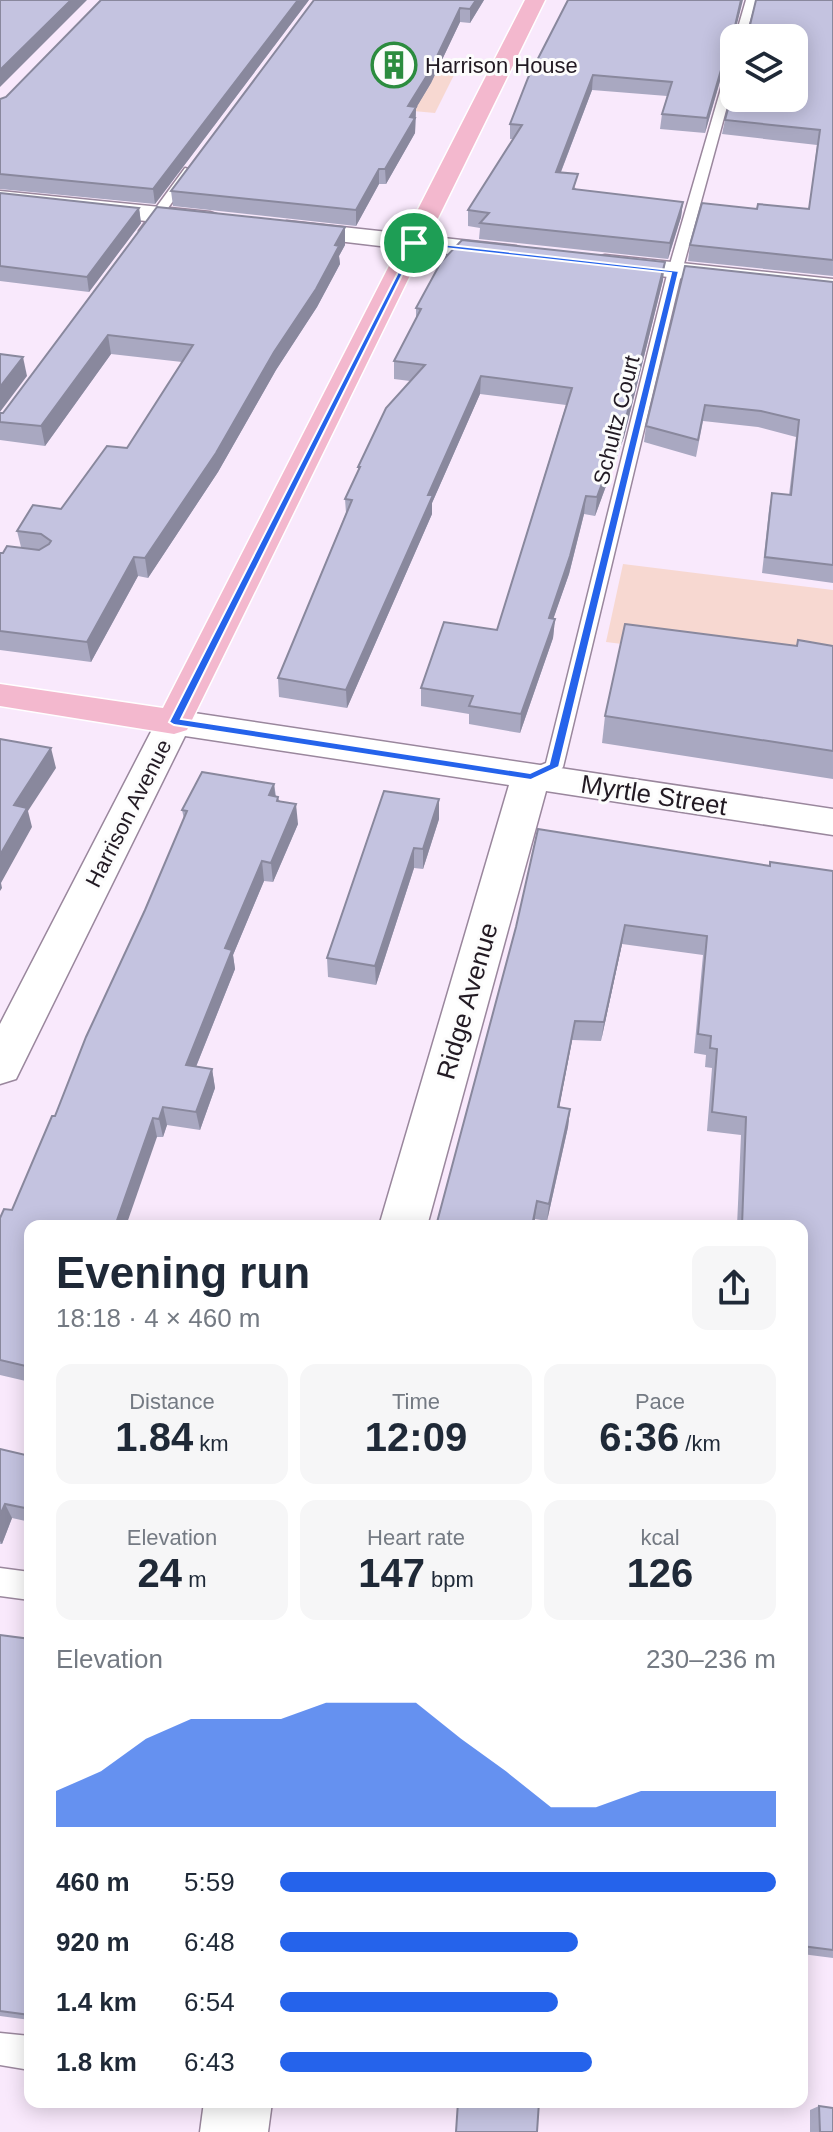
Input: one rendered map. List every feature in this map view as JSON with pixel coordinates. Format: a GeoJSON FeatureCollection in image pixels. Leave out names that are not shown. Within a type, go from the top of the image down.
{"type":"FeatureCollection","features":[{"type":"Feature","properties":{"kind":"main road","name":"Harrison Avenue"},"geometry":{"type":"LineString","coordinates":[[174,722],[535,0]]}},
{"type":"Feature","properties":{"kind":"main road","name":"Myrtle Street"},"geometry":{"type":"LineString","coordinates":[[0,695],[174,722]]}},
{"type":"Feature","properties":{"kind":"street"},"geometry":{"type":"LineString","coordinates":[[0,198],[233,223]]}},
{"type":"Feature","properties":{"kind":"street"},"geometry":{"type":"LineString","coordinates":[[263,226],[537,256]]}},
{"type":"Feature","properties":{"kind":"street"},"geometry":{"type":"LineString","coordinates":[[583,261],[833,287]]}},
{"type":"Feature","properties":{"kind":"street","name":"Myrtle Street"},"geometry":{"type":"LineString","coordinates":[[174,722],[833,822]]}},
{"type":"Feature","properties":{"kind":"street","name":"Harrison Avenue"},"geometry":{"type":"LineString","coordinates":[[0,1067],[174,722]]}},
{"type":"Feature","properties":{"kind":"street","name":"Ridge Avenue"},"geometry":{"type":"LineString","coordinates":[[405,1220],[531,776]]}},
{"type":"Feature","properties":{"kind":"street"},"geometry":{"type":"LineString","coordinates":[[234,2132],[237,2108]]}},
{"type":"Feature","properties":{"kind":"lane"},"geometry":{"type":"LineString","coordinates":[[744,24],[751,0]]}},
{"type":"Feature","properties":{"kind":"lane","name":"Schultz Court"},"geometry":{"type":"LineString","coordinates":[[531,776],[554,767],[675,271],[720,111]]}},
{"type":"Feature","properties":{"kind":"lane"},"geometry":{"type":"LineString","coordinates":[[139,239],[195,164]]}},
{"type":"Feature","properties":{"kind":"lane"},"geometry":{"type":"LineString","coordinates":[[0,1582],[24,1585]]}},
{"type":"Feature","properties":{"kind":"lane"},"geometry":{"type":"LineString","coordinates":[[0,2049],[24,2052]]}},
{"type":"Feature","properties":{"kind":"shaded area"},"geometry":{"type":"Polygon","coordinates":[[[417,68],[456,71],[435,113],[326,103],[417,68]]]}},
{"type":"Feature","properties":{"kind":"shaded area"},"geometry":{"type":"Polygon","coordinates":[[[623,564],[833,590],[833,670],[606,642],[623,564]]]}},
{"type":"Feature","properties":{"kind":"building"},"geometry":{"type":"Polygon","coordinates":[[[0,0],[71,0],[0,70],[0,0]]]}},
{"type":"Feature","properties":{"kind":"building"},"geometry":{"type":"Polygon","coordinates":[[[101,0],[298,0],[153,189],[0,174],[0,99],[6,97],[101,0]]]}},
{"type":"Feature","properties":{"kind":"building"},"geometry":{"type":"Polygon","coordinates":[[[314,0],[476,0],[470,9],[460,8],[431,69],[408,106],[416,107],[410,117],[415,118],[385,169],[379,169],[356,210],[171,191],[314,0]]]}},
{"type":"Feature","properties":{"kind":"building"},"geometry":{"type":"Polygon","coordinates":[[[568,0],[741,0],[735,24],[720,24],[720,73],[707,118],[662,114],[672,82],[593,75],[556,172],[578,174],[573,189],[683,202],[670,243],[480,223],[489,213],[468,210],[522,125],[510,124],[528,78],[568,0]]]}},
{"type":"Feature","properties":{"kind":"building"},"geometry":{"type":"Polygon","coordinates":[[[756,0],[833,0],[833,260],[690,245],[702,203],[757,209],[758,204],[809,209],[820,130],[725,120],[727,112],[808,112],[808,24],[750,24],[756,0]]]}},
{"type":"Feature","properties":{"kind":"building"},"geometry":{"type":"Polygon","coordinates":[[[0,193],[139,208],[87,277],[0,266],[0,193]]]}},
{"type":"Feature","properties":{"kind":"building"},"geometry":{"type":"Polygon","coordinates":[[[157,207],[345,227],[335,245],[339,246],[316,289],[274,352],[216,453],[145,558],[134,557],[87,642],[0,631],[0,553],[7,546],[39,550],[49,544],[51,541],[41,534],[17,531],[33,505],[61,509],[107,446],[127,448],[193,345],[108,335],[41,426],[0,422],[0,413],[157,207]]]}},
{"type":"Feature","properties":{"kind":"building"},"geometry":{"type":"Polygon","coordinates":[[[462,240],[665,262],[626,418],[597,497],[586,496],[549,618],[555,619],[521,714],[469,706],[473,696],[421,688],[444,622],[497,630],[572,388],[481,376],[428,495],[433,495],[346,690],[278,678],[352,500],[345,499],[358,467],[386,408],[425,365],[394,361],[421,309],[416,308],[441,262],[462,240]]]}},
{"type":"Feature","properties":{"kind":"building"},"geometry":{"type":"Polygon","coordinates":[[[685,266],[833,282],[833,565],[765,557],[772,493],[791,495],[799,420],[761,411],[705,405],[698,440],[646,426],[685,266]]]}},
{"type":"Feature","properties":{"kind":"building"},"geometry":{"type":"Polygon","coordinates":[[[0,354],[23,357],[0,387],[0,354]]]}},
{"type":"Feature","properties":{"kind":"building"},"geometry":{"type":"Polygon","coordinates":[[[625,624],[797,646],[798,640],[833,646],[833,751],[605,716],[625,624]]]}},
{"type":"Feature","properties":{"kind":"building"},"geometry":{"type":"Polygon","coordinates":[[[0,739],[51,748],[14,805],[27,808],[0,855],[0,739]]]}},
{"type":"Feature","properties":{"kind":"building"},"geometry":{"type":"Polygon","coordinates":[[[202,772],[274,784],[269,795],[278,797],[277,801],[296,804],[271,863],[262,861],[225,948],[232,950],[186,1065],[212,1069],[196,1112],[163,1107],[159,1119],[153,1118],[117,1220],[24,1220],[24,1366],[0,1360],[0,1218],[4,1209],[12,1210],[52,1116],[55,1116],[86,1037],[187,811],[182,810],[202,772]]]}},
{"type":"Feature","properties":{"kind":"building"},"geometry":{"type":"Polygon","coordinates":[[[384,791],[439,799],[423,849],[414,848],[375,966],[327,958],[384,791]]]}},
{"type":"Feature","properties":{"kind":"building"},"geometry":{"type":"Polygon","coordinates":[[[538,829],[770,866],[770,862],[833,871],[833,1950],[808,1947],[808,1220],[742,1220],[746,1117],[712,1112],[717,1049],[710,1048],[711,1036],[698,1034],[707,936],[625,925],[604,1022],[575,1021],[558,1107],[570,1109],[549,1204],[537,1201],[533,1220],[438,1220],[516,927],[538,829]]]}},
{"type":"Feature","properties":{"kind":"building"},"geometry":{"type":"Polygon","coordinates":[[[0,1449],[24,1455],[24,1508],[5,1504],[0,1515],[0,1449]]]}},
{"type":"Feature","properties":{"kind":"building"},"geometry":{"type":"Polygon","coordinates":[[[0,1635],[24,1638],[24,2014],[0,2011],[0,1635]]]}},
{"type":"Feature","properties":{"kind":"building"},"geometry":{"type":"Polygon","coordinates":[[[819,2106],[833,2108],[833,2132],[820,2132],[819,2106]]]}},
{"type":"Feature","properties":{"kind":"building"},"geometry":{"type":"Polygon","coordinates":[[[458,2108],[539,2108],[537,2132],[456,2132],[458,2108]]]}},
{"type":"Feature","properties":{"kind":"place","name":"Harrison House"},"geometry":{"type":"Point","coordinates":[394,65]}},
{"type":"Feature","properties":{"kind":"route"},"geometry":{"type":"LineString","coordinates":[[414,243],[675,271],[554,767],[531,776],[174,722],[414,243]]}}]}
